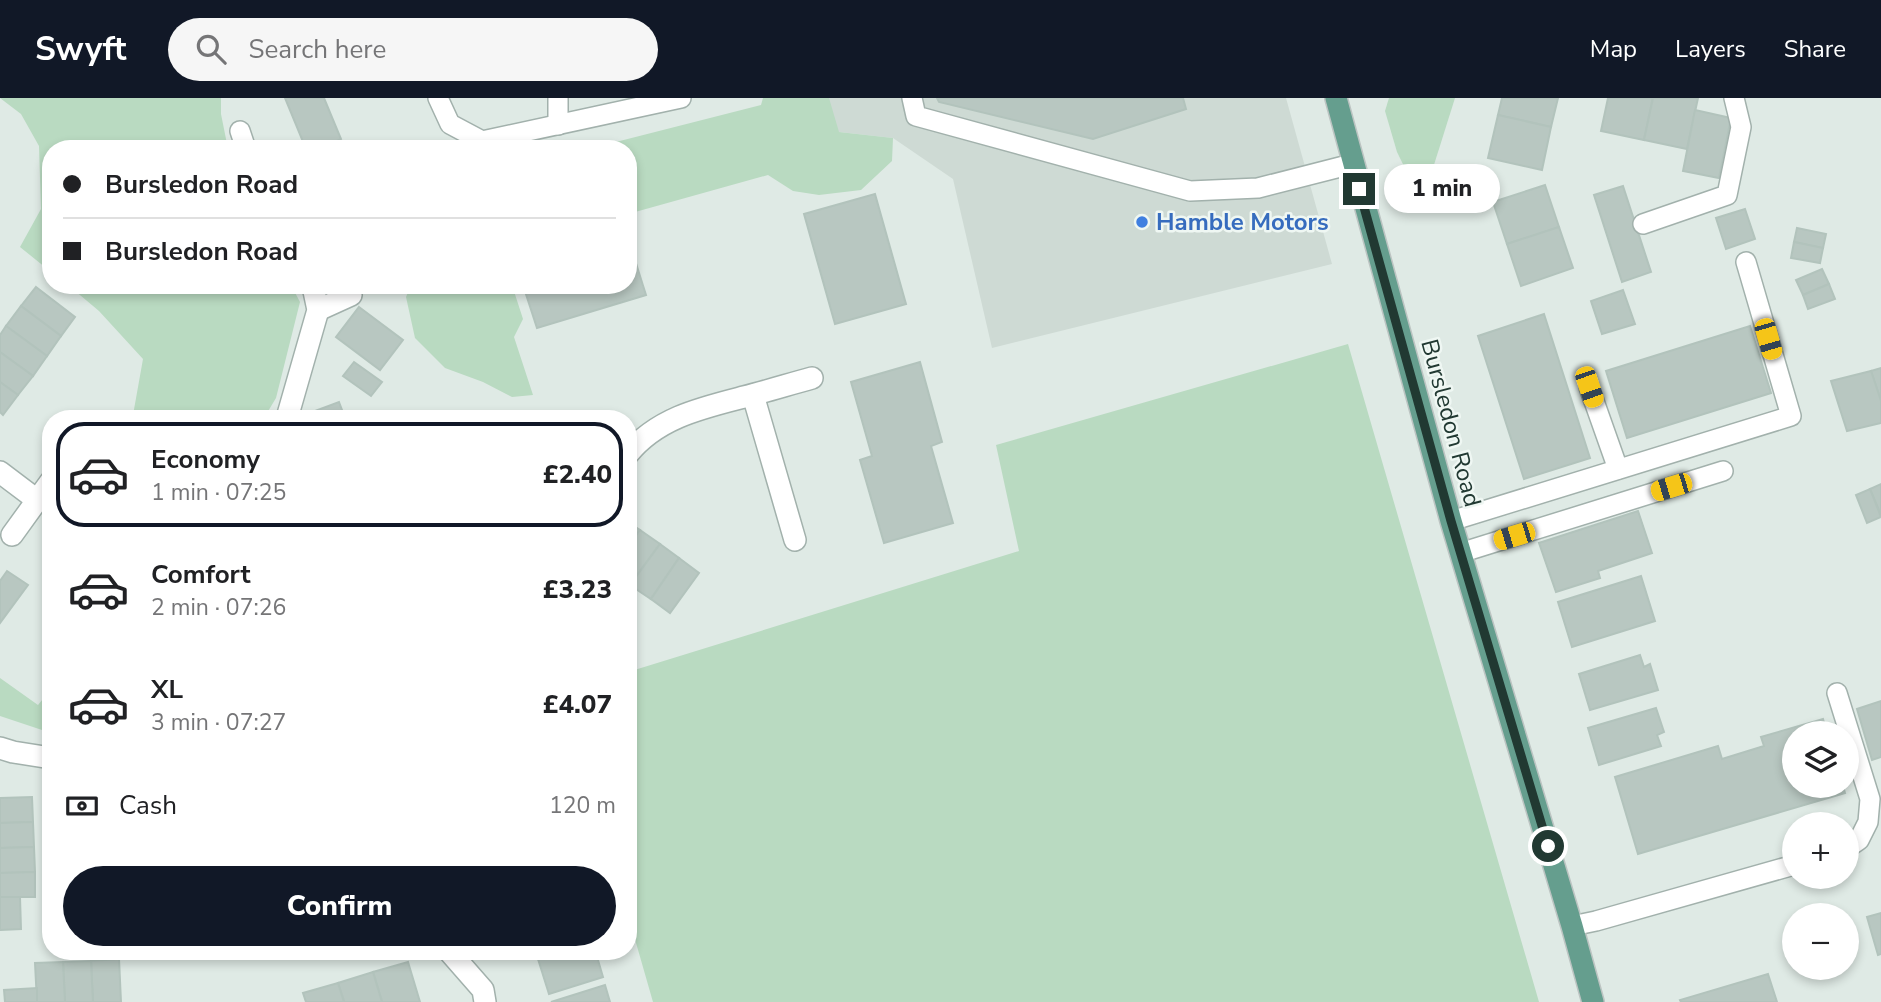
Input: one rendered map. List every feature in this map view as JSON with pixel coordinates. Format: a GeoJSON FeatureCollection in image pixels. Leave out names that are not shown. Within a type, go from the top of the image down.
{"type":"FeatureCollection","features":[{"type":"Feature","properties":{"kind":"main road","name":"Bursledon Road"},"geometry":{"type":"LineString","coordinates":[[1336,98],[1451,521],[1593,1002]]}},
{"type":"Feature","properties":{"kind":"street"},"geometry":{"type":"LineString","coordinates":[[289,410],[317,310],[314,294]]}},
{"type":"Feature","properties":{"kind":"street"},"geometry":{"type":"LineString","coordinates":[[317,310],[351,295]]}},
{"type":"Feature","properties":{"kind":"street"},"geometry":{"type":"LineString","coordinates":[[637,445],[669,421],[692,411],[812,378]]}},
{"type":"Feature","properties":{"kind":"street"},"geometry":{"type":"LineString","coordinates":[[753,395],[795,540]]}},
{"type":"Feature","properties":{"kind":"street"},"geometry":{"type":"LineString","coordinates":[[0,472],[37,500]]}},
{"type":"Feature","properties":{"kind":"street"},"geometry":{"type":"LineString","coordinates":[[12,535],[42,493]]}},
{"type":"Feature","properties":{"kind":"street"},"geometry":{"type":"LineString","coordinates":[[0,748],[42,757]]}},
{"type":"Feature","properties":{"kind":"street"},"geometry":{"type":"LineString","coordinates":[[457,960],[483,990],[485,1002]]}},
{"type":"Feature","properties":{"kind":"lane"},"geometry":{"type":"LineString","coordinates":[[438,98],[450,124],[480,140]]}},
{"type":"Feature","properties":{"kind":"lane"},"geometry":{"type":"LineString","coordinates":[[558,98],[558,125]]}},
{"type":"Feature","properties":{"kind":"lane"},"geometry":{"type":"LineString","coordinates":[[487,140],[681,98]]}},
{"type":"Feature","properties":{"kind":"lane"},"geometry":{"type":"LineString","coordinates":[[912,98],[916,116],[1190,191],[1258,188],[1352,164]]}},
{"type":"Feature","properties":{"kind":"lane"},"geometry":{"type":"LineString","coordinates":[[1643,224],[1727,195],[1741,127],[1734,98]]}},
{"type":"Feature","properties":{"kind":"lane"},"geometry":{"type":"LineString","coordinates":[[1451,521],[1790,416],[1746,262]]}},
{"type":"Feature","properties":{"kind":"lane"},"geometry":{"type":"LineString","coordinates":[[1589,387],[1618,469]]}},
{"type":"Feature","properties":{"kind":"lane"},"geometry":{"type":"LineString","coordinates":[[1461,553],[1723,471]]}},
{"type":"Feature","properties":{"kind":"lane"},"geometry":{"type":"LineString","coordinates":[[1837,693],[1870,799],[1868,822],[1859,838]]}},
{"type":"Feature","properties":{"kind":"lane"},"geometry":{"type":"LineString","coordinates":[[1572,926],[1782,868]]}},
{"type":"Feature","properties":{"kind":"shaded area","name":"Hamble Motors"},"geometry":{"type":"Polygon","coordinates":[[[800,98],[1286,98],[1332,264],[992,348],[953,179],[893,138],[803,128],[800,98]]]}},
{"type":"Feature","properties":{"kind":"green space"},"geometry":{"type":"Polygon","coordinates":[[[0,98],[221,98],[226,140],[42,140],[42,265],[20,247],[41,209],[39,146],[21,114],[0,98]]]}},
{"type":"Feature","properties":{"kind":"green space"},"geometry":{"type":"Polygon","coordinates":[[[763,98],[829,98],[839,132],[893,138],[892,161],[861,190],[819,195],[793,191],[768,175],[637,211],[637,140],[624,140],[761,105],[763,98]]]}},
{"type":"Feature","properties":{"kind":"green space"},"geometry":{"type":"Polygon","coordinates":[[[1389,98],[1455,98],[1422,203],[1397,152],[1385,111],[1389,98]]]}},
{"type":"Feature","properties":{"kind":"green space"},"geometry":{"type":"Polygon","coordinates":[[[79,294],[296,294],[300,302],[276,398],[269,410],[134,410],[143,359],[99,311],[79,294]]]}},
{"type":"Feature","properties":{"kind":"green space"},"geometry":{"type":"Polygon","coordinates":[[[407,294],[515,294],[523,319],[514,337],[533,395],[512,397],[483,382],[445,368],[415,338],[407,294]]]}},
{"type":"Feature","properties":{"kind":"green space"},"geometry":{"type":"Polygon","coordinates":[[[1348,344],[1539,1002],[653,1002],[637,946],[637,669],[1019,551],[996,445],[1348,344]]]}},
{"type":"Feature","properties":{"kind":"green space"},"geometry":{"type":"Polygon","coordinates":[[[0,678],[38,705],[42,700],[42,730],[0,716],[0,678]]]}},
{"type":"Feature","properties":{"kind":"building"},"geometry":{"type":"Polygon","coordinates":[[[285,98],[324,98],[341,139],[302,140],[285,98]]]}},
{"type":"Feature","properties":{"kind":"building"},"geometry":{"type":"Polygon","coordinates":[[[937,98],[1183,98],[1186,109],[1093,139],[939,102],[937,98]]]}},
{"type":"Feature","properties":{"kind":"building"},"geometry":{"type":"Polygon","coordinates":[[[1502,98],[1558,98],[1551,127],[1498,115],[1502,98]]]}},
{"type":"Feature","properties":{"kind":"building"},"geometry":{"type":"Polygon","coordinates":[[[1608,98],[1653,98],[1644,140],[1601,131],[1608,98]]]}},
{"type":"Feature","properties":{"kind":"building"},"geometry":{"type":"Polygon","coordinates":[[[1653,98],[1698,98],[1687,149],[1644,140],[1653,98]]]}},
{"type":"Feature","properties":{"kind":"building"},"geometry":{"type":"Polygon","coordinates":[[[1695,110],[1731,118],[1719,178],[1683,171],[1695,110]]]}},
{"type":"Feature","properties":{"kind":"building"},"geometry":{"type":"Polygon","coordinates":[[[1498,115],[1551,127],[1542,170],[1488,158],[1498,115]]]}},
{"type":"Feature","properties":{"kind":"building"},"geometry":{"type":"Polygon","coordinates":[[[1545,185],[1559,227],[1507,244],[1493,202],[1545,185]]]}},
{"type":"Feature","properties":{"kind":"building"},"geometry":{"type":"Polygon","coordinates":[[[1623,186],[1651,272],[1622,282],[1594,195],[1623,186]]]}},
{"type":"Feature","properties":{"kind":"building"},"geometry":{"type":"Polygon","coordinates":[[[875,194],[906,304],[835,324],[804,214],[875,194]]]}},
{"type":"Feature","properties":{"kind":"building"},"geometry":{"type":"Polygon","coordinates":[[[1745,209],[1755,239],[1726,249],[1716,218],[1745,209]]]}},
{"type":"Feature","properties":{"kind":"building"},"geometry":{"type":"Polygon","coordinates":[[[1559,227],[1573,268],[1521,286],[1507,244],[1559,227]]]}},
{"type":"Feature","properties":{"kind":"building"},"geometry":{"type":"Polygon","coordinates":[[[1797,228],[1826,234],[1823,248],[1794,242],[1797,228]]]}},
{"type":"Feature","properties":{"kind":"building"},"geometry":{"type":"Polygon","coordinates":[[[1794,242],[1823,248],[1820,263],[1791,258],[1794,242]]]}},
{"type":"Feature","properties":{"kind":"building"},"geometry":{"type":"Polygon","coordinates":[[[637,266],[646,295],[537,328],[526,294],[637,294],[637,266]]]}},
{"type":"Feature","properties":{"kind":"building"},"geometry":{"type":"Polygon","coordinates":[[[1822,269],[1829,284],[1803,295],[1796,280],[1822,269]]]}},
{"type":"Feature","properties":{"kind":"building"},"geometry":{"type":"Polygon","coordinates":[[[1829,284],[1835,299],[1808,309],[1803,295],[1829,284]]]}},
{"type":"Feature","properties":{"kind":"building"},"geometry":{"type":"Polygon","coordinates":[[[36,287],[75,317],[61,336],[21,306],[36,287]]]}},
{"type":"Feature","properties":{"kind":"building"},"geometry":{"type":"Polygon","coordinates":[[[1623,290],[1635,324],[1602,334],[1591,301],[1623,290]]]}},
{"type":"Feature","properties":{"kind":"building"},"geometry":{"type":"Polygon","coordinates":[[[21,306],[61,336],[47,356],[6,326],[21,306]]]}},
{"type":"Feature","properties":{"kind":"building"},"geometry":{"type":"Polygon","coordinates":[[[359,307],[403,340],[380,370],[336,337],[359,307]]]}},
{"type":"Feature","properties":{"kind":"building"},"geometry":{"type":"Polygon","coordinates":[[[1544,314],[1590,458],[1524,479],[1478,336],[1544,314]]]}},
{"type":"Feature","properties":{"kind":"building"},"geometry":{"type":"Polygon","coordinates":[[[6,326],[47,356],[33,376],[0,352],[0,335],[6,326]]]}},
{"type":"Feature","properties":{"kind":"building"},"geometry":{"type":"Polygon","coordinates":[[[1750,326],[1771,393],[1627,438],[1606,371],[1750,326]]]}},
{"type":"Feature","properties":{"kind":"building"},"geometry":{"type":"Polygon","coordinates":[[[0,352],[33,376],[18,395],[0,382],[0,352]]]}},
{"type":"Feature","properties":{"kind":"building"},"geometry":{"type":"Polygon","coordinates":[[[354,362],[382,382],[371,396],[343,376],[354,362]]]}},
{"type":"Feature","properties":{"kind":"building"},"geometry":{"type":"Polygon","coordinates":[[[920,362],[942,442],[931,446],[953,523],[884,543],[860,460],[872,456],[851,382],[920,362]]]}},
{"type":"Feature","properties":{"kind":"building"},"geometry":{"type":"Polygon","coordinates":[[[1881,368],[1881,401],[1871,371],[1881,368]]]}},
{"type":"Feature","properties":{"kind":"building"},"geometry":{"type":"Polygon","coordinates":[[[1871,371],[1881,401],[1881,423],[1847,431],[1831,381],[1871,371]]]}},
{"type":"Feature","properties":{"kind":"building"},"geometry":{"type":"Polygon","coordinates":[[[0,382],[18,395],[3,415],[0,412],[0,382]]]}},
{"type":"Feature","properties":{"kind":"building"},"geometry":{"type":"Polygon","coordinates":[[[339,402],[342,410],[317,410],[339,402]]]}},
{"type":"Feature","properties":{"kind":"building"},"geometry":{"type":"Polygon","coordinates":[[[1881,484],[1881,515],[1870,489],[1881,484]]]}},
{"type":"Feature","properties":{"kind":"building"},"geometry":{"type":"Polygon","coordinates":[[[1870,489],[1881,517],[1867,523],[1856,495],[1870,489]]]}},
{"type":"Feature","properties":{"kind":"building"},"geometry":{"type":"Polygon","coordinates":[[[1638,511],[1652,553],[1598,571],[1600,578],[1556,592],[1539,543],[1638,511]]]}},
{"type":"Feature","properties":{"kind":"building"},"geometry":{"type":"Polygon","coordinates":[[[640,530],[660,544],[637,575],[637,534],[640,530]]]}},
{"type":"Feature","properties":{"kind":"building"},"geometry":{"type":"Polygon","coordinates":[[[660,544],[679,558],[651,599],[637,590],[637,575],[660,544]]]}},
{"type":"Feature","properties":{"kind":"building"},"geometry":{"type":"Polygon","coordinates":[[[679,558],[699,573],[670,613],[651,599],[679,558]]]}},
{"type":"Feature","properties":{"kind":"building"},"geometry":{"type":"Polygon","coordinates":[[[7,571],[28,585],[0,623],[0,581],[7,571]]]}},
{"type":"Feature","properties":{"kind":"building"},"geometry":{"type":"Polygon","coordinates":[[[1641,576],[1655,621],[1572,647],[1558,602],[1641,576]]]}},
{"type":"Feature","properties":{"kind":"building"},"geometry":{"type":"Polygon","coordinates":[[[1640,655],[1644,667],[1650,664],[1658,690],[1590,710],[1579,674],[1640,655]]]}},
{"type":"Feature","properties":{"kind":"building"},"geometry":{"type":"Polygon","coordinates":[[[1881,701],[1881,757],[1872,760],[1857,709],[1881,701]]]}},
{"type":"Feature","properties":{"kind":"building"},"geometry":{"type":"Polygon","coordinates":[[[1656,708],[1664,732],[1657,735],[1661,746],[1599,765],[1588,728],[1656,708]]]}},
{"type":"Feature","properties":{"kind":"building"},"geometry":{"type":"Polygon","coordinates":[[[1782,731],[1782,798],[1828,798],[1638,854],[1615,777],[1718,746],[1722,759],[1764,746],[1761,737],[1782,731]]]}},
{"type":"Feature","properties":{"kind":"building"},"geometry":{"type":"Polygon","coordinates":[[[32,797],[33,822],[0,823],[0,798],[32,797]]]}},
{"type":"Feature","properties":{"kind":"building"},"geometry":{"type":"Polygon","coordinates":[[[33,822],[34,847],[0,848],[0,823],[33,822]]]}},
{"type":"Feature","properties":{"kind":"building"},"geometry":{"type":"Polygon","coordinates":[[[34,847],[35,872],[0,873],[0,848],[34,847]]]}},
{"type":"Feature","properties":{"kind":"building"},"geometry":{"type":"Polygon","coordinates":[[[35,872],[35,897],[0,897],[0,873],[35,872]]]}},
{"type":"Feature","properties":{"kind":"building"},"geometry":{"type":"Polygon","coordinates":[[[0,897],[20,897],[21,929],[0,930],[0,897]]]}},
{"type":"Feature","properties":{"kind":"building"},"geometry":{"type":"Polygon","coordinates":[[[1881,913],[1881,954],[1878,955],[1867,917],[1881,913]]]}},
{"type":"Feature","properties":{"kind":"building"},"geometry":{"type":"Polygon","coordinates":[[[119,960],[121,1002],[93,1002],[91,961],[119,960]]]}},
{"type":"Feature","properties":{"kind":"building"},"geometry":{"type":"Polygon","coordinates":[[[538,960],[598,960],[603,977],[549,994],[538,960]]]}},
{"type":"Feature","properties":{"kind":"building"},"geometry":{"type":"Polygon","coordinates":[[[91,961],[93,1002],[65,1002],[63,962],[91,961]]]}},
{"type":"Feature","properties":{"kind":"building"},"geometry":{"type":"Polygon","coordinates":[[[63,962],[65,1002],[37,1002],[35,963],[63,962]]]}},
{"type":"Feature","properties":{"kind":"building"},"geometry":{"type":"Polygon","coordinates":[[[408,962],[420,1002],[382,1002],[373,972],[408,962]]]}},
{"type":"Feature","properties":{"kind":"building"},"geometry":{"type":"Polygon","coordinates":[[[373,972],[382,1002],[344,1002],[338,983],[373,972]]]}},
{"type":"Feature","properties":{"kind":"building"},"geometry":{"type":"Polygon","coordinates":[[[1768,974],[1777,1002],[1680,1000],[1768,974]]]}},
{"type":"Feature","properties":{"kind":"building"},"geometry":{"type":"Polygon","coordinates":[[[338,983],[344,1002],[306,1002],[303,993],[338,983]]]}},
{"type":"Feature","properties":{"kind":"building"},"geometry":{"type":"Polygon","coordinates":[[[605,985],[610,1002],[551,1002],[605,985]]]}},
{"type":"Feature","properties":{"kind":"building"},"geometry":{"type":"Polygon","coordinates":[[[37,988],[37,1002],[5,1002],[4,990],[37,988]]]}},
{"type":"Feature","properties":{"kind":"place","name":"Hamble Motors"},"geometry":{"type":"Point","coordinates":[1142,222]}},
{"type":"Feature","properties":{"kind":"route"},"geometry":{"type":"LineString","coordinates":[[1359,189],[1451,521],[1548,846]]}}]}
